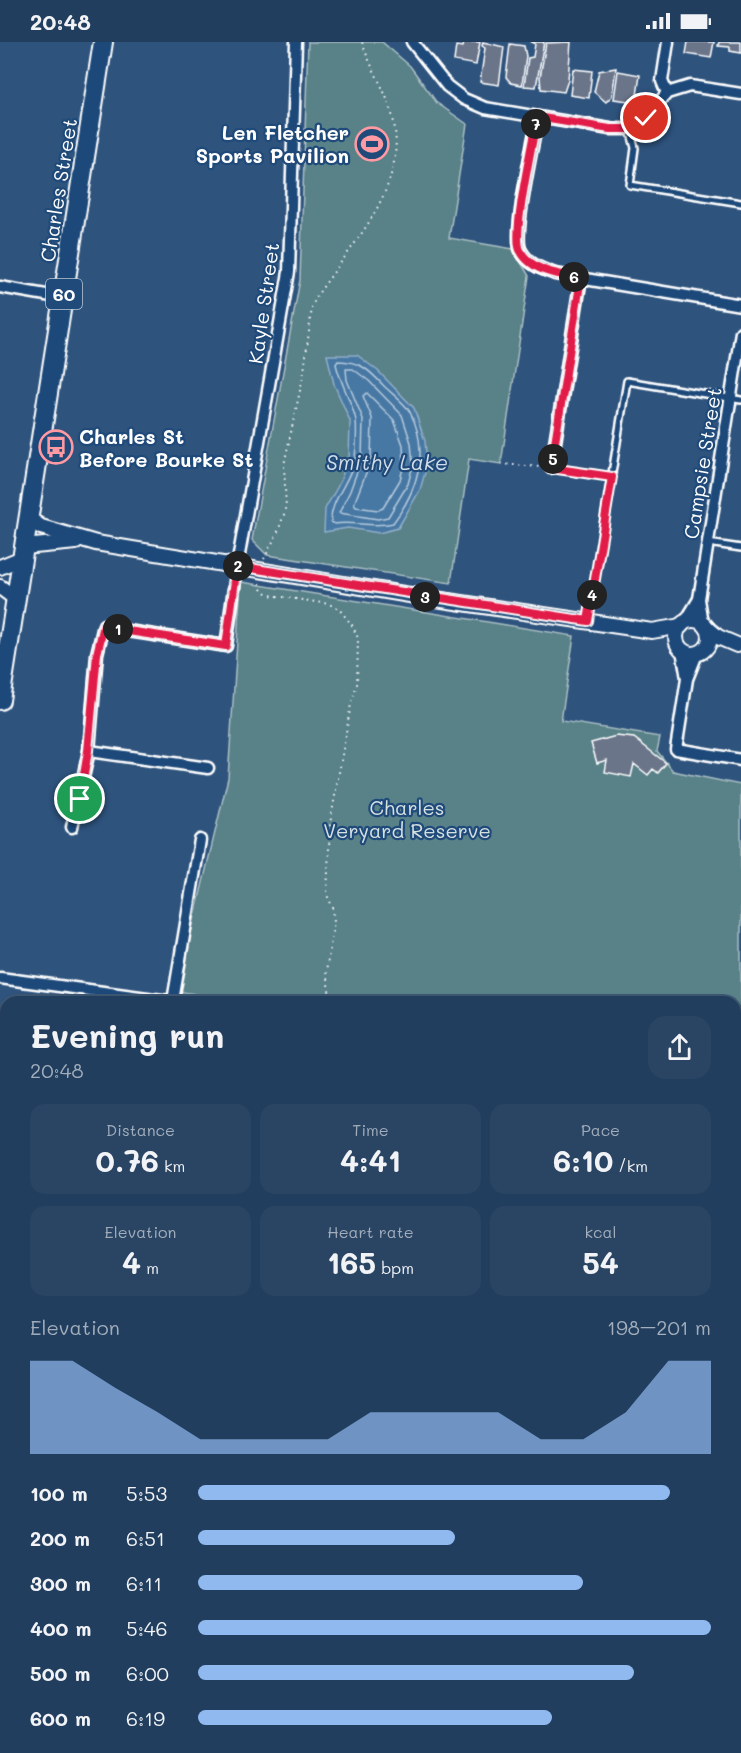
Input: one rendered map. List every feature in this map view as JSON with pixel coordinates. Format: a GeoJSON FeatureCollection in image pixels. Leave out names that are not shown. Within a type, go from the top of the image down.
{"type":"FeatureCollection","features":[{"type":"Feature","properties":{"kind":"highway","name":"Charles Street"},"geometry":{"type":"LineString","coordinates":[[0,700],[104,42]]}},
{"type":"Feature","properties":{"kind":"street","name":"Kayle Street"},"geometry":{"type":"LineString","coordinates":[[88,751],[97,654],[104,625],[128,631],[226,646],[237,566],[289,272],[296,42]]}},
{"type":"Feature","properties":{"kind":"street"},"geometry":{"type":"LineString","coordinates":[[667,93],[662,81],[668,42]]}},
{"type":"Feature","properties":{"kind":"street"},"geometry":{"type":"LineString","coordinates":[[410,43],[447,86],[464,99],[485,108],[610,129],[630,129],[646,118],[667,93],[690,86],[741,94]]}},
{"type":"Feature","properties":{"kind":"street"},"geometry":{"type":"LineString","coordinates":[[537,117],[518,230],[520,250],[533,265],[555,274],[741,305]]}},
{"type":"Feature","properties":{"kind":"street"},"geometry":{"type":"LineString","coordinates":[[551,468],[581,278]]}},
{"type":"Feature","properties":{"kind":"street"},"geometry":{"type":"LineString","coordinates":[[0,287],[63,298]]}},
{"type":"Feature","properties":{"kind":"street","name":"Campsie Street"},"geometry":{"type":"LineString","coordinates":[[705,626],[699,599],[736,399],[741,332]]}},
{"type":"Feature","properties":{"kind":"street"},"geometry":{"type":"LineString","coordinates":[[28,518],[40,527],[96,543],[422,597],[652,631],[694,620],[718,637],[739,646]]}},
{"type":"Feature","properties":{"kind":"street"},"geometry":{"type":"LineString","coordinates":[[0,567],[23,552],[63,542],[96,543]]}},
{"type":"Feature","properties":{"kind":"street"},"geometry":{"type":"LineString","coordinates":[[0,587],[16,599]]}},
{"type":"Feature","properties":{"kind":"street","name":"Campsie Street"},"geometry":{"type":"LineString","coordinates":[[683,624],[699,599]]}},
{"type":"Feature","properties":{"kind":"street"},"geometry":{"type":"LineString","coordinates":[[683,624],[676,635],[687,679]]}},
{"type":"Feature","properties":{"kind":"street"},"geometry":{"type":"LineString","coordinates":[[705,626],[710,638],[687,679],[675,749],[741,760]]}},
{"type":"Feature","properties":{"kind":"street"},"geometry":{"type":"LineString","coordinates":[[652,631],[680,648],[702,650],[739,646]]}},
{"type":"Feature","properties":{"kind":"street"},"geometry":{"type":"LineString","coordinates":[[72,827],[88,751],[208,768]]}},
{"type":"Feature","properties":{"kind":"street"},"geometry":{"type":"LineString","coordinates":[[176,996],[200,840]]}},
{"type":"Feature","properties":{"kind":"street"},"geometry":{"type":"LineString","coordinates":[[0,978],[131,996]]}},
{"type":"Feature","properties":{"kind":"lane"},"geometry":{"type":"LineString","coordinates":[[630,129],[635,148],[630,185],[741,202]]}},
{"type":"Feature","properties":{"kind":"lane"},"geometry":{"type":"LineString","coordinates":[[588,621],[627,381],[736,399]]}},
{"type":"Feature","properties":{"kind":"lane"},"geometry":{"type":"LineString","coordinates":[[551,468],[612,477]]}},
{"type":"Feature","properties":{"kind":"lane"},"geometry":{"type":"LineString","coordinates":[[708,543],[741,548]]}},
{"type":"Feature","properties":{"kind":"path"},"geometry":{"type":"LineString","coordinates":[[330,996],[326,972],[334,921],[333,908],[327,895],[330,824],[351,704],[357,684],[358,638],[347,618],[334,606],[266,594],[260,586],[265,556],[277,534],[286,509],[284,465],[304,372],[312,306],[382,200],[394,171],[396,148],[394,121],[385,92],[362,42]]}},
{"type":"Feature","properties":{"kind":"path"},"geometry":{"type":"LineString","coordinates":[[501,464],[551,468]]}},
{"type":"Feature","properties":{"kind":"green space"},"geometry":{"type":"Polygon","coordinates":[[[308,42],[382,42],[410,66],[437,103],[467,124],[449,238],[513,249],[529,276],[501,464],[469,459],[451,583],[267,555],[252,540],[300,280],[308,42]]]}},
{"type":"Feature","properties":{"kind":"green space","name":"Charles Veryard Reserve"},"geometry":{"type":"Polygon","coordinates":[[[241,582],[574,636],[561,721],[660,737],[657,751],[673,771],[741,785],[741,996],[207,996],[177,991],[228,778],[241,582]]]}},
{"type":"Feature","properties":{"kind":"water","name":"Smithy Lake"},"geometry":{"type":"Polygon","coordinates":[[[327,355],[357,355],[378,371],[414,408],[425,441],[427,466],[420,490],[398,528],[379,533],[348,528],[324,532],[325,509],[338,486],[349,458],[350,421],[334,384],[327,355]]]}},
{"type":"Feature","properties":{"kind":"building"},"geometry":{"type":"Polygon","coordinates":[[[464,42],[480,42],[476,65],[454,61],[456,46],[463,47],[464,42]]]}},
{"type":"Feature","properties":{"kind":"building"},"geometry":{"type":"Polygon","coordinates":[[[483,42],[504,47],[499,85],[480,82],[485,48],[482,46],[483,42]]]}},
{"type":"Feature","properties":{"kind":"building"},"geometry":{"type":"Polygon","coordinates":[[[531,42],[544,42],[536,87],[524,86],[528,58],[533,57],[535,44],[531,42]]]}},
{"type":"Feature","properties":{"kind":"building"},"geometry":{"type":"Polygon","coordinates":[[[571,42],[568,80],[564,92],[541,89],[540,77],[546,43],[571,42]]]}},
{"type":"Feature","properties":{"kind":"building"},"geometry":{"type":"Polygon","coordinates":[[[688,42],[714,42],[711,58],[686,54],[688,42]]]}},
{"type":"Feature","properties":{"kind":"building"},"geometry":{"type":"Polygon","coordinates":[[[719,42],[741,42],[741,53],[730,51],[730,47],[718,46],[719,42]]]}},
{"type":"Feature","properties":{"kind":"building"},"geometry":{"type":"Polygon","coordinates":[[[510,44],[524,46],[526,56],[522,85],[511,83],[506,77],[510,44]]]}},
{"type":"Feature","properties":{"kind":"building"},"geometry":{"type":"Polygon","coordinates":[[[616,68],[612,96],[606,102],[594,92],[599,71],[616,68]]]}},
{"type":"Feature","properties":{"kind":"building"},"geometry":{"type":"Polygon","coordinates":[[[573,69],[592,71],[589,98],[570,95],[573,69]]]}},
{"type":"Feature","properties":{"kind":"building"},"geometry":{"type":"Polygon","coordinates":[[[618,71],[640,75],[636,102],[614,99],[618,71]]]}},
{"type":"Feature","properties":{"kind":"building"},"geometry":{"type":"Polygon","coordinates":[[[616,736],[634,738],[666,763],[658,773],[653,769],[648,775],[634,764],[631,777],[605,772],[607,760],[597,763],[591,743],[616,736]]]}},
{"type":"Feature","properties":{"kind":"place","name":"Len Fletcher Sports Pavilion"},"geometry":{"type":"Point","coordinates":[372,144]}},
{"type":"Feature","properties":{"kind":"place","name":"Charles St Before Bourke St"},"geometry":{"type":"Point","coordinates":[56,447]}},
{"type":"Feature","properties":{"kind":"route"},"geometry":{"type":"LineString","coordinates":[[80,799],[88,751],[97,654],[104,625],[128,631],[226,646],[237,566],[422,597],[588,621],[612,477],[551,468],[581,278],[555,274],[533,265],[520,250],[518,230],[537,117],[610,129],[630,129],[646,118]]}}]}
